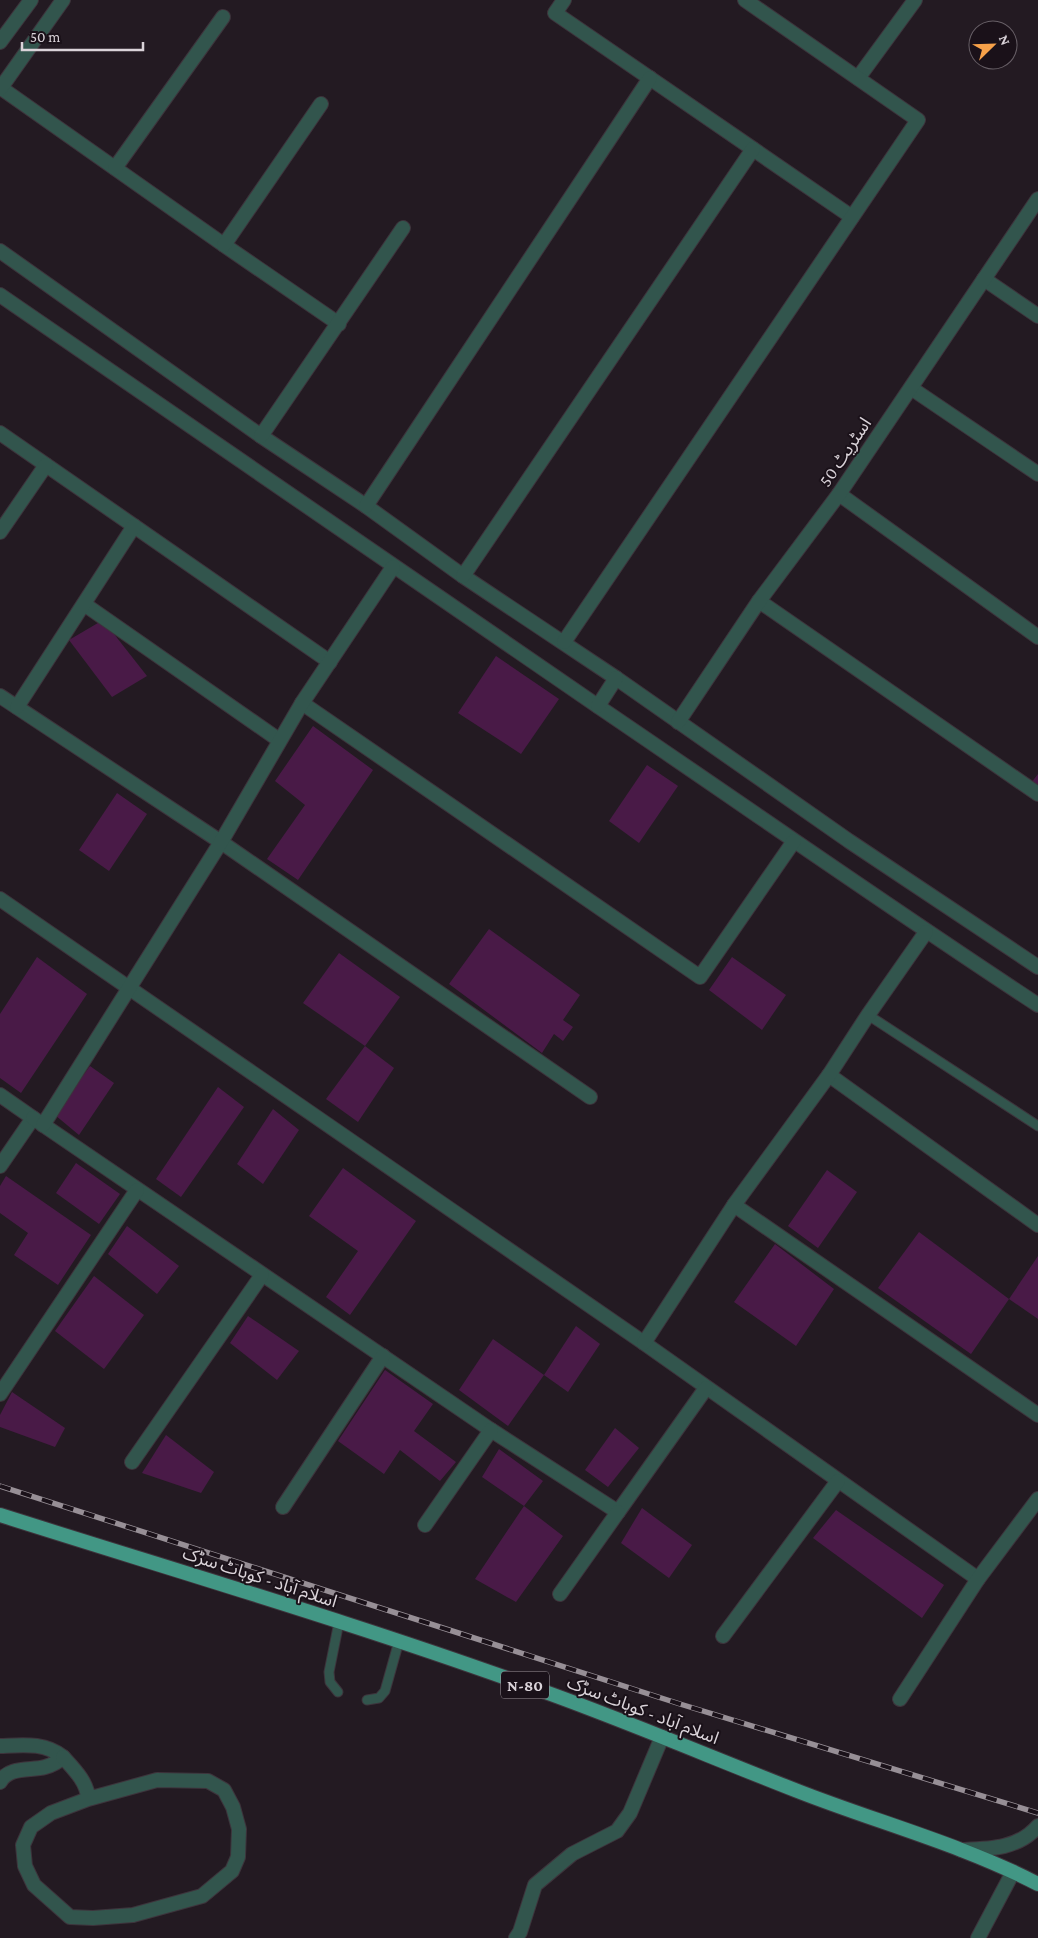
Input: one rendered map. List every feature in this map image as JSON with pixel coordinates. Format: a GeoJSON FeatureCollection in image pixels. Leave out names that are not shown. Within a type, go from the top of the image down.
{"type":"FeatureCollection","features":[{"type":"Feature","properties":{"kind":"highway","name":"اسلام آباد - کوہاٹ سڑک"},"geometry":{"type":"LineString","coordinates":[[0,1515],[399,1641],[548,1693],[799,1792],[961,1850],[1038,1884]]}},
{"type":"Feature","properties":{"kind":"street"},"geometry":{"type":"LineString","coordinates":[[0,42],[31,0]]}},
{"type":"Feature","properties":{"kind":"street"},"geometry":{"type":"LineString","coordinates":[[63,0],[0,89],[339,324]]}},
{"type":"Feature","properties":{"kind":"street"},"geometry":{"type":"LineString","coordinates":[[564,0],[555,13],[852,217]]}},
{"type":"Feature","properties":{"kind":"street"},"geometry":{"type":"LineString","coordinates":[[564,642],[918,120],[745,0]]}},
{"type":"Feature","properties":{"kind":"street"},"geometry":{"type":"LineString","coordinates":[[858,78],[915,0]]}},
{"type":"Feature","properties":{"kind":"street"},"geometry":{"type":"LineString","coordinates":[[115,168],[223,17]]}},
{"type":"Feature","properties":{"kind":"street"},"geometry":{"type":"LineString","coordinates":[[366,506],[650,78]]}},
{"type":"Feature","properties":{"kind":"street"},"geometry":{"type":"LineString","coordinates":[[224,245],[321,104]]}},
{"type":"Feature","properties":{"kind":"street"},"geometry":{"type":"LineString","coordinates":[[463,576],[753,149]]}},
{"type":"Feature","properties":{"kind":"street","name":"اسٹریٹ 50"},"geometry":{"type":"LineString","coordinates":[[678,722],[759,601],[839,494],[1038,199]]}},
{"type":"Feature","properties":{"kind":"street"},"geometry":{"type":"LineString","coordinates":[[261,436],[403,228]]}},
{"type":"Feature","properties":{"kind":"street"},"geometry":{"type":"LineString","coordinates":[[0,251],[261,436],[366,506],[463,576],[564,642],[849,841],[1038,967]]}},
{"type":"Feature","properties":{"kind":"street"},"geometry":{"type":"LineString","coordinates":[[984,279],[1038,316]]}},
{"type":"Feature","properties":{"kind":"street"},"geometry":{"type":"LineString","coordinates":[[0,295],[926,932],[1038,1005]]}},
{"type":"Feature","properties":{"kind":"street"},"geometry":{"type":"LineString","coordinates":[[911,388],[1038,474]]}},
{"type":"Feature","properties":{"kind":"street"},"geometry":{"type":"LineString","coordinates":[[0,433],[330,662]]}},
{"type":"Feature","properties":{"kind":"street"},"geometry":{"type":"LineString","coordinates":[[0,532],[46,465]]}},
{"type":"Feature","properties":{"kind":"street"},"geometry":{"type":"LineString","coordinates":[[839,494],[1038,638]]}},
{"type":"Feature","properties":{"kind":"street"},"geometry":{"type":"LineString","coordinates":[[17,707],[134,526]]}},
{"type":"Feature","properties":{"kind":"street"},"geometry":{"type":"LineString","coordinates":[[0,1166],[38,1122],[130,988],[221,842],[302,703],[393,567]]}},
{"type":"Feature","properties":{"kind":"street"},"geometry":{"type":"LineString","coordinates":[[759,601],[1038,794]]}},
{"type":"Feature","properties":{"kind":"street"},"geometry":{"type":"LineString","coordinates":[[84,604],[279,740]]}},
{"type":"Feature","properties":{"kind":"street"},"geometry":{"type":"LineString","coordinates":[[598,706],[616,678]]}},
{"type":"Feature","properties":{"kind":"street"},"geometry":{"type":"LineString","coordinates":[[0,696],[221,842],[590,1097]]}},
{"type":"Feature","properties":{"kind":"street"},"geometry":{"type":"LineString","coordinates":[[302,703],[700,977],[794,841]]}},
{"type":"Feature","properties":{"kind":"street"},"geometry":{"type":"LineString","coordinates":[[0,899],[644,1343],[978,1579]]}},
{"type":"Feature","properties":{"kind":"street"},"geometry":{"type":"LineString","coordinates":[[644,1343],[734,1205],[829,1075],[926,932]]}},
{"type":"Feature","properties":{"kind":"street"},"geometry":{"type":"LineString","coordinates":[[829,1075],[1038,1225]]}},
{"type":"Feature","properties":{"kind":"street"},"geometry":{"type":"LineString","coordinates":[[0,1095],[491,1430],[618,1512]]}},
{"type":"Feature","properties":{"kind":"street"},"geometry":{"type":"LineString","coordinates":[[0,1394],[137,1190]]}},
{"type":"Feature","properties":{"kind":"street"},"geometry":{"type":"LineString","coordinates":[[734,1205],[1038,1415]]}},
{"type":"Feature","properties":{"kind":"street"},"geometry":{"type":"LineString","coordinates":[[132,1462],[262,1274]]}},
{"type":"Feature","properties":{"kind":"street"},"geometry":{"type":"LineString","coordinates":[[283,1507],[383,1356]]}},
{"type":"Feature","properties":{"kind":"street"},"geometry":{"type":"LineString","coordinates":[[560,1594],[706,1388]]}},
{"type":"Feature","properties":{"kind":"street"},"geometry":{"type":"LineString","coordinates":[[425,1525],[491,1430]]}},
{"type":"Feature","properties":{"kind":"street"},"geometry":{"type":"LineString","coordinates":[[723,1636],[838,1481]]}},
{"type":"Feature","properties":{"kind":"street"},"geometry":{"type":"LineString","coordinates":[[900,1699],[978,1579],[1038,1499]]}},
{"type":"Feature","properties":{"kind":"street"},"geometry":{"type":"LineString","coordinates":[[516,1938],[520,1932],[535,1885],[572,1854],[618,1830],[622,1825],[630,1813],[662,1737]]}},
{"type":"Feature","properties":{"kind":"street"},"geometry":{"type":"LineString","coordinates":[[0,1746],[35,1744],[56,1751],[63,1757],[82,1782],[88,1792],[88,1799]]}},
{"type":"Feature","properties":{"kind":"street"},"geometry":{"type":"LineString","coordinates":[[0,1782],[2,1778],[22,1768],[44,1767],[63,1757]]}},
{"type":"Feature","properties":{"kind":"street"},"geometry":{"type":"LineString","coordinates":[[157,1780],[208,1781],[224,1790],[233,1806],[239,1828],[238,1857],[232,1871],[202,1896],[133,1916],[70,1917],[34,1885],[25,1866],[23,1845],[31,1827],[51,1812],[88,1799],[157,1780]]}},
{"type":"Feature","properties":{"kind":"street"},"geometry":{"type":"LineString","coordinates":[[961,1850],[1002,1848],[1020,1841],[1038,1826]]}},
{"type":"Feature","properties":{"kind":"street"},"geometry":{"type":"LineString","coordinates":[[978,1938],[1012,1872]]}},
{"type":"Feature","properties":{"kind":"lane"},"geometry":{"type":"LineString","coordinates":[[868,1015],[1038,1126]]}},
{"type":"Feature","properties":{"kind":"lane"},"geometry":{"type":"LineString","coordinates":[[338,1622],[329,1672],[330,1682],[338,1692]]}},
{"type":"Feature","properties":{"kind":"lane"},"geometry":{"type":"LineString","coordinates":[[367,1700],[379,1698],[385,1691],[399,1641]]}},
{"type":"Feature","properties":{"kind":"building"},"geometry":{"type":"Polygon","coordinates":[[[103,620],[147,676],[112,697],[69,640],[103,620]]]}},
{"type":"Feature","properties":{"kind":"building"},"geometry":{"type":"Polygon","coordinates":[[[496,656],[559,699],[521,754],[458,713],[496,656]]]}},
{"type":"Feature","properties":{"kind":"building"},"geometry":{"type":"Polygon","coordinates":[[[313,726],[373,770],[298,880],[267,859],[305,805],[275,781],[313,726]]]}},
{"type":"Feature","properties":{"kind":"building"},"geometry":{"type":"Polygon","coordinates":[[[647,765],[678,786],[639,843],[609,821],[647,765]]]}},
{"type":"Feature","properties":{"kind":"building"},"geometry":{"type":"Polygon","coordinates":[[[1038,774],[1038,788],[1031,783],[1038,774]]]}},
{"type":"Feature","properties":{"kind":"building"},"geometry":{"type":"Polygon","coordinates":[[[117,793],[147,814],[109,871],[79,850],[117,793]]]}},
{"type":"Feature","properties":{"kind":"building"},"geometry":{"type":"Polygon","coordinates":[[[489,929],[580,995],[563,1020],[573,1027],[563,1041],[554,1034],[542,1053],[449,984],[489,929]]]}},
{"type":"Feature","properties":{"kind":"building"},"geometry":{"type":"Polygon","coordinates":[[[339,953],[400,997],[365,1046],[303,1003],[339,953]]]}},
{"type":"Feature","properties":{"kind":"building"},"geometry":{"type":"Polygon","coordinates":[[[37,957],[87,994],[21,1093],[0,1078],[0,1014],[37,957]]]}},
{"type":"Feature","properties":{"kind":"building"},"geometry":{"type":"Polygon","coordinates":[[[732,957],[786,995],[762,1030],[709,990],[732,957]]]}},
{"type":"Feature","properties":{"kind":"building"},"geometry":{"type":"Polygon","coordinates":[[[365,1046],[394,1068],[358,1122],[326,1099],[365,1046]]]}},
{"type":"Feature","properties":{"kind":"building"},"geometry":{"type":"Polygon","coordinates":[[[90,1066],[114,1083],[79,1135],[55,1115],[90,1066]]]}},
{"type":"Feature","properties":{"kind":"building"},"geometry":{"type":"Polygon","coordinates":[[[218,1087],[244,1107],[181,1197],[156,1179],[218,1087]]]}},
{"type":"Feature","properties":{"kind":"building"},"geometry":{"type":"Polygon","coordinates":[[[273,1109],[299,1130],[263,1184],[237,1164],[273,1109]]]}},
{"type":"Feature","properties":{"kind":"building"},"geometry":{"type":"Polygon","coordinates":[[[76,1163],[120,1194],[99,1224],[56,1193],[76,1163]]]}},
{"type":"Feature","properties":{"kind":"building"},"geometry":{"type":"Polygon","coordinates":[[[343,1168],[416,1221],[350,1315],[326,1297],[358,1251],[309,1216],[343,1168]]]}},
{"type":"Feature","properties":{"kind":"building"},"geometry":{"type":"Polygon","coordinates":[[[827,1170],[857,1192],[818,1248],[788,1226],[827,1170]]]}},
{"type":"Feature","properties":{"kind":"building"},"geometry":{"type":"Polygon","coordinates":[[[6,1176],[91,1235],[58,1285],[14,1255],[28,1233],[0,1213],[0,1186],[6,1176]]]}},
{"type":"Feature","properties":{"kind":"building"},"geometry":{"type":"Polygon","coordinates":[[[127,1226],[179,1266],[157,1294],[108,1254],[127,1226]]]}},
{"type":"Feature","properties":{"kind":"building"},"geometry":{"type":"Polygon","coordinates":[[[919,1232],[1009,1299],[971,1354],[878,1288],[919,1232]]]}},
{"type":"Feature","properties":{"kind":"building"},"geometry":{"type":"Polygon","coordinates":[[[775,1244],[834,1289],[796,1346],[734,1302],[775,1244]]]}},
{"type":"Feature","properties":{"kind":"building"},"geometry":{"type":"Polygon","coordinates":[[[1038,1256],[1038,1319],[1009,1299],[1038,1256]]]}},
{"type":"Feature","properties":{"kind":"building"},"geometry":{"type":"Polygon","coordinates":[[[94,1276],[144,1315],[104,1369],[55,1331],[94,1276]]]}},
{"type":"Feature","properties":{"kind":"building"},"geometry":{"type":"Polygon","coordinates":[[[248,1316],[299,1351],[277,1380],[230,1343],[248,1316]]]}},
{"type":"Feature","properties":{"kind":"building"},"geometry":{"type":"Polygon","coordinates":[[[576,1326],[600,1344],[568,1392],[544,1375],[576,1326]]]}},
{"type":"Feature","properties":{"kind":"building"},"geometry":{"type":"Polygon","coordinates":[[[493,1339],[544,1375],[508,1426],[459,1390],[493,1339]]]}},
{"type":"Feature","properties":{"kind":"building"},"geometry":{"type":"Polygon","coordinates":[[[385,1370],[433,1404],[414,1431],[456,1462],[440,1481],[400,1450],[384,1474],[338,1441],[385,1370]]]}},
{"type":"Feature","properties":{"kind":"building"},"geometry":{"type":"Polygon","coordinates":[[[12,1392],[65,1428],[55,1447],[0,1427],[0,1415],[12,1392]]]}},
{"type":"Feature","properties":{"kind":"building"},"geometry":{"type":"Polygon","coordinates":[[[615,1428],[639,1448],[608,1487],[585,1470],[615,1428]]]}},
{"type":"Feature","properties":{"kind":"building"},"geometry":{"type":"Polygon","coordinates":[[[166,1435],[214,1472],[201,1493],[142,1473],[166,1435]]]}},
{"type":"Feature","properties":{"kind":"building"},"geometry":{"type":"Polygon","coordinates":[[[499,1449],[543,1481],[524,1506],[482,1477],[499,1449]]]}},
{"type":"Feature","properties":{"kind":"building"},"geometry":{"type":"Polygon","coordinates":[[[524,1506],[563,1536],[516,1602],[475,1579],[524,1506]]]}},
{"type":"Feature","properties":{"kind":"building"},"geometry":{"type":"Polygon","coordinates":[[[642,1508],[692,1545],[669,1578],[621,1543],[642,1508]]]}},
{"type":"Feature","properties":{"kind":"building"},"geometry":{"type":"Polygon","coordinates":[[[836,1510],[944,1585],[922,1618],[813,1538],[836,1510]]]}},
{"type":"Feature","properties":{"kind":"railway"},"geometry":{"type":"LineString","coordinates":[[0,1486],[680,1704],[1038,1813]]}}]}
